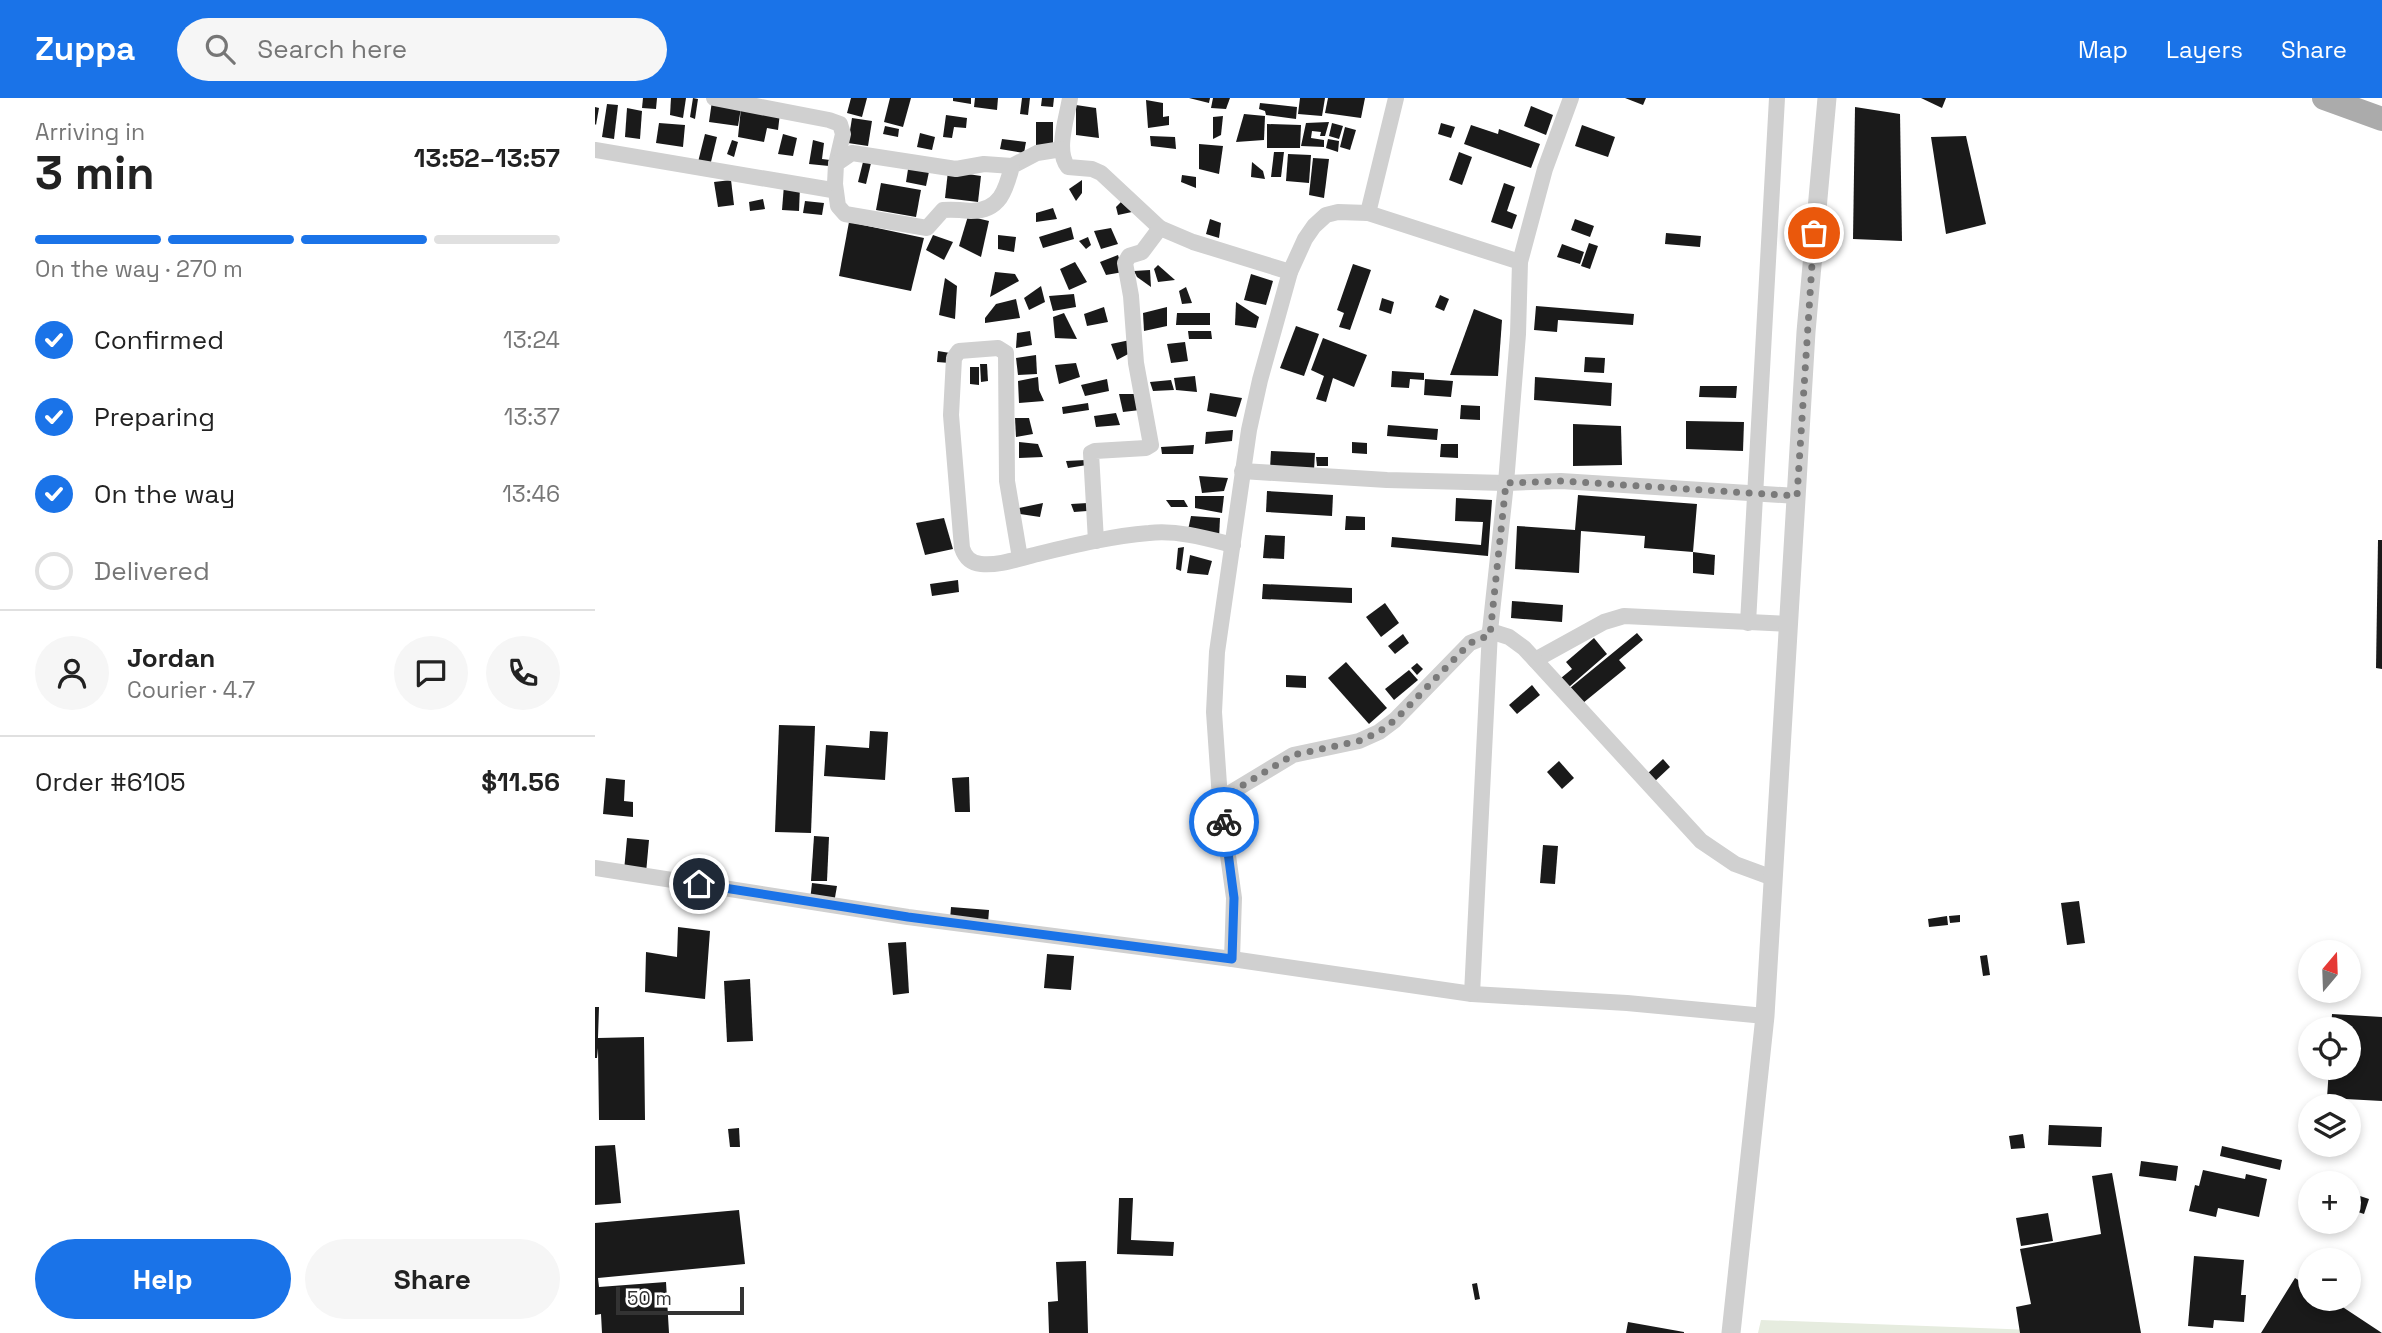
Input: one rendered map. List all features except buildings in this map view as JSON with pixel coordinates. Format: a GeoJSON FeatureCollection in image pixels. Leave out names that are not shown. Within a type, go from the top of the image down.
{"type":"FeatureCollection","features":[{"type":"Feature","properties":{"kind":"main road"},"geometry":{"type":"LineString","coordinates":[[2324,98],[2382,119]]}},
{"type":"Feature","properties":{"kind":"main road"},"geometry":{"type":"LineString","coordinates":[[2371,98],[2382,102]]}},
{"type":"Feature","properties":{"kind":"street"},"geometry":{"type":"LineString","coordinates":[[713,98],[836,122],[842,128],[843,134],[836,164],[835,184],[838,206],[845,214],[927,228],[943,210],[974,211],[993,206],[1006,189],[1012,166]]}},
{"type":"Feature","properties":{"kind":"street"},"geometry":{"type":"LineString","coordinates":[[1070,98],[1062,149],[1063,159],[1068,167],[1092,169],[1101,173],[1160,228],[1193,242],[1290,272]]}},
{"type":"Feature","properties":{"kind":"street"},"geometry":{"type":"LineString","coordinates":[[1369,214],[1396,98]]}},
{"type":"Feature","properties":{"kind":"street"},"geometry":{"type":"LineString","coordinates":[[1472,994],[1490,631],[1506,483],[1518,334],[1520,262],[1545,169],[1571,98]]}},
{"type":"Feature","properties":{"kind":"street"},"geometry":{"type":"LineString","coordinates":[[1748,622],[1777,98]]}},
{"type":"Feature","properties":{"kind":"street"},"geometry":{"type":"LineString","coordinates":[[1731,1333],[1765,1016],[1809,291],[1827,98]]}},
{"type":"Feature","properties":{"kind":"street"},"geometry":{"type":"LineString","coordinates":[[836,164],[850,154],[857,153],[956,169],[984,164],[1012,166],[1037,153],[1062,149]]}},
{"type":"Feature","properties":{"kind":"street"},"geometry":{"type":"LineString","coordinates":[[595,150],[832,190],[835,184]]}},
{"type":"Feature","properties":{"kind":"street"},"geometry":{"type":"LineString","coordinates":[[1232,959],[1234,898],[1220,799],[1214,712],[1217,652],[1243,471],[1260,380],[1290,272],[1314,226],[1327,215],[1338,212],[1369,214],[1520,262]]}},
{"type":"Feature","properties":{"kind":"street"},"geometry":{"type":"LineString","coordinates":[[1096,541],[1091,453],[1146,449],[1151,445],[1136,363],[1131,296],[1125,263],[1129,256],[1142,252],[1160,228]]}},
{"type":"Feature","properties":{"kind":"street"},"geometry":{"type":"LineString","coordinates":[[1020,558],[1007,481],[1006,353],[998,348],[959,351],[954,358],[951,415],[964,555],[978,564],[993,564],[1020,558],[1096,541],[1166,532],[1193,535],[1233,545]]}},
{"type":"Feature","properties":{"kind":"street"},"geometry":{"type":"LineString","coordinates":[[1243,471],[1387,480],[1506,483],[1561,481],[1797,496]]}},
{"type":"Feature","properties":{"kind":"street"},"geometry":{"type":"LineString","coordinates":[[1535,660],[1604,622],[1624,616],[1788,624]]}},
{"type":"Feature","properties":{"kind":"street"},"geometry":{"type":"LineString","coordinates":[[1490,631],[1517,641],[1701,841],[1735,864],[1773,878]]}},
{"type":"Feature","properties":{"kind":"street"},"geometry":{"type":"LineString","coordinates":[[1220,799],[1293,755],[1359,741],[1379,732],[1395,720],[1470,643],[1490,635],[1490,631]]}},
{"type":"Feature","properties":{"kind":"street"},"geometry":{"type":"LineString","coordinates":[[595,868],[908,917],[1232,959],[1472,994],[1627,1003],[1765,1016]]}},
{"type":"Feature","properties":{"kind":"shaded area"},"geometry":{"type":"Polygon","coordinates":[[[1761,1320],[2119,1333],[1758,1333],[1761,1320]]]}},
{"type":"Feature","properties":{"kind":"way so far"},"geometry":{"type":"LineString","coordinates":[[1224,822],[1220,799],[1281,760],[1359,741],[1379,732],[1395,720],[1470,643],[1490,635],[1506,483],[1561,481],[1797,496],[1814,233]]}},
{"type":"Feature","properties":{"kind":"route"},"geometry":{"type":"LineString","coordinates":[[699,884],[908,917],[1232,959],[1234,898],[1224,822]]}}]}
